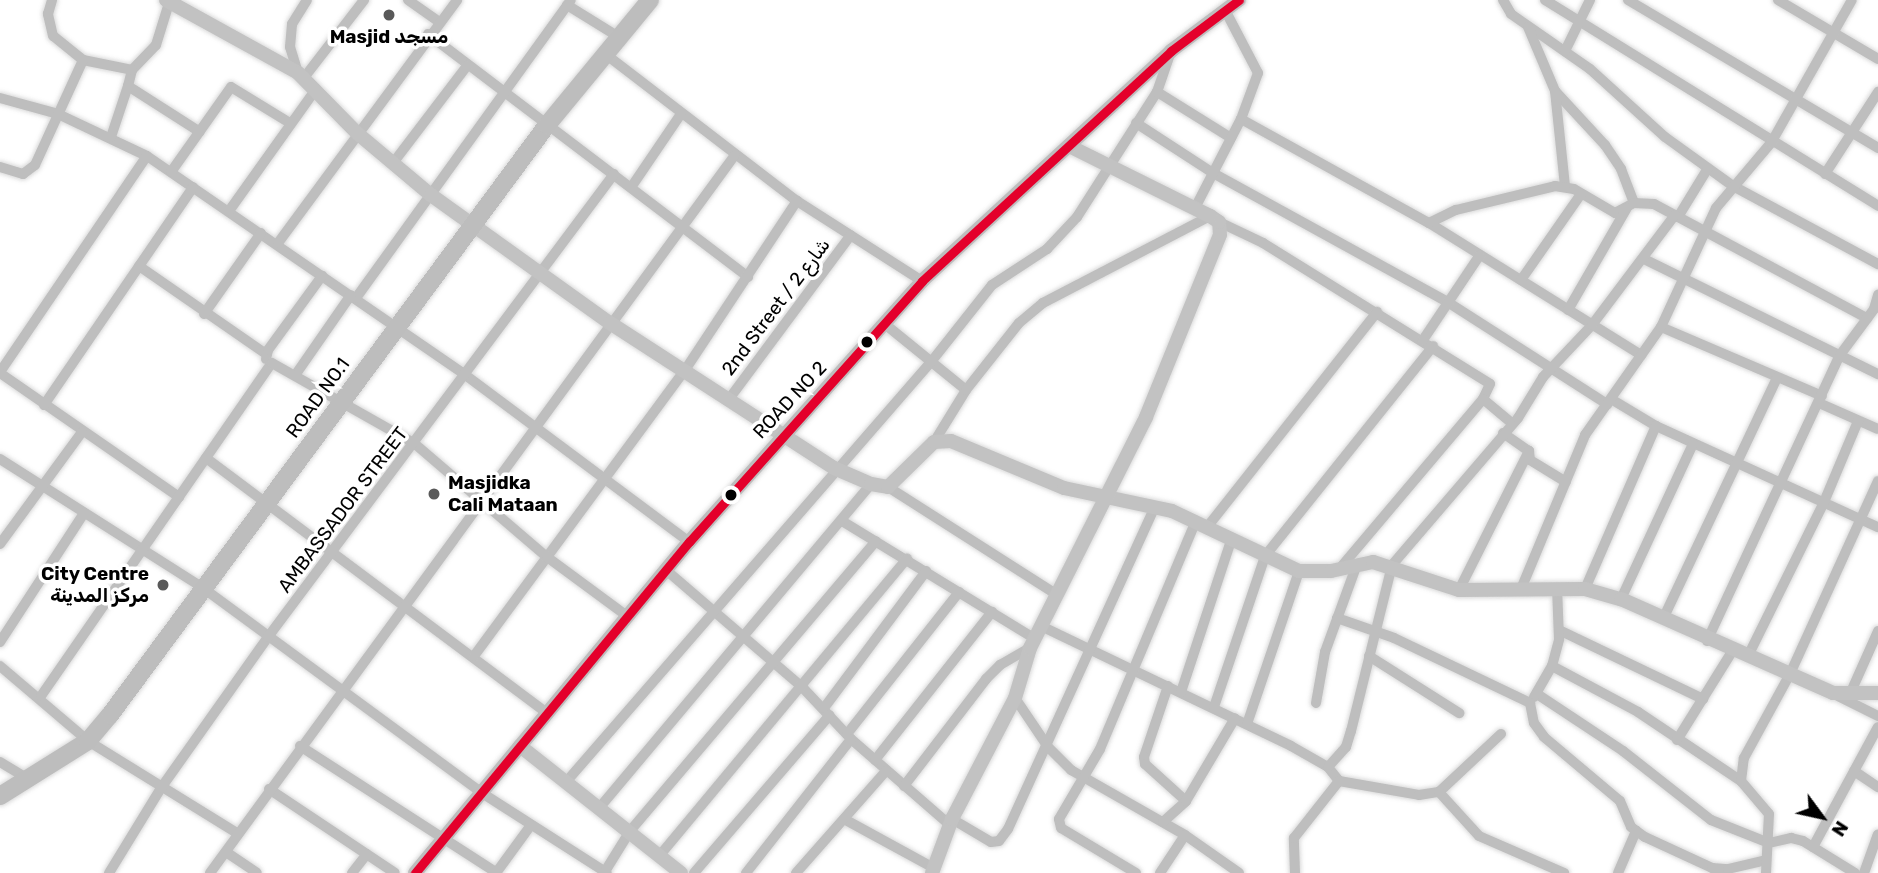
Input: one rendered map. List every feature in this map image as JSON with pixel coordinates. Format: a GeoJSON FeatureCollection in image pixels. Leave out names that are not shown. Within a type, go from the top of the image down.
{"type":"FeatureCollection","features":[{"type":"Feature","properties":{"kind":"highway","name":"ROAD NO.1"},"geometry":{"type":"LineString","coordinates":[[0,796],[88,741],[547,125],[617,36],[650,0]]}},
{"type":"Feature","properties":{"kind":"main road","name":"ROAD NO 2"},"geometry":{"type":"LineString","coordinates":[[416,873],[689,542],[783,435],[886,326],[922,281],[1171,51],[1238,0]]}},
{"type":"Feature","properties":{"kind":"main road"},"geometry":{"type":"LineString","coordinates":[[168,1],[300,76],[316,89],[357,133],[431,194],[610,323],[834,468],[871,484],[888,487],[934,442],[951,441],[1064,488],[1155,506],[1202,523],[1299,571],[1357,563],[1392,565],[1459,590],[1585,589],[1621,599],[1707,641],[1833,693],[1878,693]]}},
{"type":"Feature","properties":{"kind":"main road"},"geometry":{"type":"LineString","coordinates":[[933,871],[951,822],[1015,698],[1035,638],[1108,495],[1220,235],[1215,219],[1069,146]]}},
{"type":"Feature","properties":{"kind":"main road"},"geometry":{"type":"LineString","coordinates":[[520,746],[681,873]]}},
{"type":"Feature","properties":{"kind":"street"},"geometry":{"type":"LineString","coordinates":[[52,0],[48,14],[53,37],[83,60],[132,70]]}},
{"type":"Feature","properties":{"kind":"street"},"geometry":{"type":"LineString","coordinates":[[300,76],[290,47],[292,24],[307,0]]}},
{"type":"Feature","properties":{"kind":"street"},"geometry":{"type":"LineString","coordinates":[[300,76],[364,0]]}},
{"type":"Feature","properties":{"kind":"street"},"geometry":{"type":"LineString","coordinates":[[408,0],[439,22]]}},
{"type":"Feature","properties":{"kind":"street"},"geometry":{"type":"LineString","coordinates":[[278,243],[428,34],[457,0]]}},
{"type":"Feature","properties":{"kind":"street"},"geometry":{"type":"LineString","coordinates":[[1503,0],[1528,27],[1564,51],[1708,168],[1734,186],[1878,264]]}},
{"type":"Feature","properties":{"kind":"street"},"geometry":{"type":"LineString","coordinates":[[1545,0],[1771,143],[1878,206]]}},
{"type":"Feature","properties":{"kind":"street"},"geometry":{"type":"LineString","coordinates":[[1564,51],[1590,0]]}},
{"type":"Feature","properties":{"kind":"street"},"geometry":{"type":"LineString","coordinates":[[1628,0],[1650,5],[1878,148]]}},
{"type":"Feature","properties":{"kind":"street"},"geometry":{"type":"LineString","coordinates":[[1778,0],[1878,59]]}},
{"type":"Feature","properties":{"kind":"street"},"geometry":{"type":"LineString","coordinates":[[1521,589],[1585,435],[1661,327],[1707,233],[1716,208],[1771,143],[1799,99],[1852,0]]}},
{"type":"Feature","properties":{"kind":"street"},"geometry":{"type":"LineString","coordinates":[[111,137],[132,70],[156,45],[168,1]]}},
{"type":"Feature","properties":{"kind":"street"},"geometry":{"type":"LineString","coordinates":[[296,374],[431,194],[501,93],[569,2],[617,36]]}},
{"type":"Feature","properties":{"kind":"street"},"geometry":{"type":"LineString","coordinates":[[1195,208],[1241,120],[1258,73],[1256,60],[1225,10]]}},
{"type":"Feature","properties":{"kind":"street"},"geometry":{"type":"LineString","coordinates":[[1528,27],[1555,91],[1565,186]]}},
{"type":"Feature","properties":{"kind":"street"},"geometry":{"type":"LineString","coordinates":[[428,34],[501,93],[632,186],[748,277]]}},
{"type":"Feature","properties":{"kind":"street"},"geometry":{"type":"LineString","coordinates":[[566,782],[834,468],[931,362],[992,285],[1046,249],[1077,217],[1157,92],[1171,51]]}},
{"type":"Feature","properties":{"kind":"street"},"geometry":{"type":"LineString","coordinates":[[604,53],[797,201],[922,281]]}},
{"type":"Feature","properties":{"kind":"street"},"geometry":{"type":"LineString","coordinates":[[0,167],[23,174],[30,172],[83,60]]}},
{"type":"Feature","properties":{"kind":"street"},"geometry":{"type":"LineString","coordinates":[[393,163],[467,66]]}},
{"type":"Feature","properties":{"kind":"street"},"geometry":{"type":"LineString","coordinates":[[128,86],[200,132]]}},
{"type":"Feature","properties":{"kind":"street"},"geometry":{"type":"LineString","coordinates":[[171,172],[231,87],[290,123]]}},
{"type":"Feature","properties":{"kind":"street"},"geometry":{"type":"LineString","coordinates":[[229,211],[316,89]]}},
{"type":"Feature","properties":{"kind":"street"},"geometry":{"type":"LineString","coordinates":[[1555,91],[1605,145],[1621,169],[1630,206],[1568,310]]}},
{"type":"Feature","properties":{"kind":"street"},"geometry":{"type":"LineString","coordinates":[[1157,92],[1231,138]]}},
{"type":"Feature","properties":{"kind":"street"},"geometry":{"type":"LineString","coordinates":[[1825,174],[1878,92]]}},
{"type":"Feature","properties":{"kind":"street"},"geometry":{"type":"LineString","coordinates":[[0,98],[58,114],[147,156],[278,243],[464,374],[689,542]]}},
{"type":"Feature","properties":{"kind":"street"},"geometry":{"type":"LineString","coordinates":[[632,186],[681,114]]}},
{"type":"Feature","properties":{"kind":"street"},"geometry":{"type":"LineString","coordinates":[[1241,120],[1429,223],[1641,355]]}},
{"type":"Feature","properties":{"kind":"street"},"geometry":{"type":"LineString","coordinates":[[1136,123],[1213,173],[1449,303],[1609,402],[1693,444],[1782,481],[1878,527]]}},
{"type":"Feature","properties":{"kind":"street"},"geometry":{"type":"LineString","coordinates":[[209,873],[339,691],[537,430],[610,323],[735,155]]}},
{"type":"Feature","properties":{"kind":"street"},"geometry":{"type":"LineString","coordinates":[[147,156],[0,372],[82,432],[179,497]]}},
{"type":"Feature","properties":{"kind":"street"},"geometry":{"type":"LineString","coordinates":[[1328,767],[1346,747],[1392,565],[1511,424],[1552,369],[1644,259],[1708,168]]}},
{"type":"Feature","properties":{"kind":"street","name":"AMBASSADOR STREET"},"geometry":{"type":"LineString","coordinates":[[109,873],[160,788],[268,637],[415,444],[614,174]]}},
{"type":"Feature","properties":{"kind":"street"},"geometry":{"type":"LineString","coordinates":[[1429,223],[1456,210],[1565,186],[1615,213],[1630,206],[1654,204],[1867,318]]}},
{"type":"Feature","properties":{"kind":"street"},"geometry":{"type":"LineString","coordinates":[[44,405],[192,187]]}},
{"type":"Feature","properties":{"kind":"street"},"geometry":{"type":"LineString","coordinates":[[1521,280],[1581,194]]}},
{"type":"Feature","properties":{"kind":"street"},"geometry":{"type":"LineString","coordinates":[[474,656],[603,477],[685,370],[797,201]]}},
{"type":"Feature","properties":{"kind":"street"},"geometry":{"type":"LineString","coordinates":[[934,442],[966,390],[1019,323],[1044,303],[1215,219],[1263,243],[1433,346],[1490,384],[1483,399],[1342,566]]}},
{"type":"Feature","properties":{"kind":"street"},"geometry":{"type":"LineString","coordinates":[[204,314],[261,233]]}},
{"type":"Feature","properties":{"kind":"street","name":"2nd Street / شارع 2"},"geometry":{"type":"LineString","coordinates":[[729,399],[851,235]]}},
{"type":"Feature","properties":{"kind":"street"},"geometry":{"type":"LineString","coordinates":[[1423,340],[1480,255]]}},
{"type":"Feature","properties":{"kind":"street"},"geometry":{"type":"LineString","coordinates":[[1644,259],[1878,374]]}},
{"type":"Feature","properties":{"kind":"street"},"geometry":{"type":"LineString","coordinates":[[139,266],[269,359],[415,444],[547,556],[627,616]]}},
{"type":"Feature","properties":{"kind":"street"},"geometry":{"type":"LineString","coordinates":[[41,696],[206,458],[323,276]]}},
{"type":"Feature","properties":{"kind":"street"},"geometry":{"type":"LineString","coordinates":[[1707,641],[1840,355],[1867,318],[1878,295]]}},
{"type":"Feature","properties":{"kind":"street"},"geometry":{"type":"LineString","coordinates":[[1136,873],[1061,828],[1059,819],[1085,780],[1132,669],[1202,523],[1377,312]]}},
{"type":"Feature","properties":{"kind":"street"},"geometry":{"type":"LineString","coordinates":[[886,326],[966,390]]}},
{"type":"Feature","properties":{"kind":"street"},"geometry":{"type":"LineString","coordinates":[[1661,327],[1777,378],[1878,429]]}},
{"type":"Feature","properties":{"kind":"street"},"geometry":{"type":"LineString","coordinates":[[1214,707],[1265,556],[1433,346]]}},
{"type":"Feature","properties":{"kind":"street"},"geometry":{"type":"LineString","coordinates":[[1663,619],[1777,378]]}},
{"type":"Feature","properties":{"kind":"street"},"geometry":{"type":"LineString","coordinates":[[1483,399],[1511,424]]}},
{"type":"Feature","properties":{"kind":"street"},"geometry":{"type":"LineString","coordinates":[[1748,656],[1824,502],[1858,421]]}},
{"type":"Feature","properties":{"kind":"street"},"geometry":{"type":"LineString","coordinates":[[1585,589],[1656,426]]}},
{"type":"Feature","properties":{"kind":"street"},"geometry":{"type":"LineString","coordinates":[[0,544],[82,432]]}},
{"type":"Feature","properties":{"kind":"street"},"geometry":{"type":"LineString","coordinates":[[1503,433],[1530,451],[1531,460],[1566,482]]}},
{"type":"Feature","properties":{"kind":"street"},"geometry":{"type":"LineString","coordinates":[[1621,599],[1693,444]]}},
{"type":"Feature","properties":{"kind":"street"},"geometry":{"type":"LineString","coordinates":[[1459,590],[1530,451]]}},
{"type":"Feature","properties":{"kind":"street"},"geometry":{"type":"LineString","coordinates":[[206,458],[548,714]]}},
{"type":"Feature","properties":{"kind":"street"},"geometry":{"type":"LineString","coordinates":[[0,459],[203,588],[339,691],[482,793],[605,872],[630,831],[876,541]]}},
{"type":"Feature","properties":{"kind":"street"},"geometry":{"type":"LineString","coordinates":[[1741,781],[1753,739],[1790,674],[1878,481]]}},
{"type":"Feature","properties":{"kind":"street"},"geometry":{"type":"LineString","coordinates":[[600,807],[871,484]]}},
{"type":"Feature","properties":{"kind":"street"},"geometry":{"type":"LineString","coordinates":[[888,487],[1056,594]]}},
{"type":"Feature","properties":{"kind":"street"},"geometry":{"type":"LineString","coordinates":[[666,570],[803,688],[849,737],[904,786],[951,822],[991,842],[999,841],[1048,747],[1155,506]]}},
{"type":"Feature","properties":{"kind":"street"},"geometry":{"type":"LineString","coordinates":[[0,642],[84,513]]}},
{"type":"Feature","properties":{"kind":"street"},"geometry":{"type":"LineString","coordinates":[[842,521],[1035,638],[1092,650],[1236,718],[1328,767],[1339,780],[1419,794],[1439,792],[1501,734]]}},
{"type":"Feature","properties":{"kind":"street"},"geometry":{"type":"LineString","coordinates":[[1181,692],[1232,538]]}},
{"type":"Feature","properties":{"kind":"street"},"geometry":{"type":"LineString","coordinates":[[660,855],[742,753],[803,688],[907,559]]}},
{"type":"Feature","properties":{"kind":"street"},"geometry":{"type":"LineString","coordinates":[[1316,703],[1338,618],[1357,563]]}},
{"type":"Feature","properties":{"kind":"street"},"geometry":{"type":"LineString","coordinates":[[694,873],[827,711],[926,571]]}},
{"type":"Feature","properties":{"kind":"street"},"geometry":{"type":"LineString","coordinates":[[1247,724],[1299,571]]}},
{"type":"Feature","properties":{"kind":"street"},"geometry":{"type":"LineString","coordinates":[[1557,588],[1559,630],[1552,666],[1530,703],[1534,723],[1544,737],[1620,801],[1636,831],[1712,868],[1728,869],[1766,860]]}},
{"type":"Feature","properties":{"kind":"street"},"geometry":{"type":"LineString","coordinates":[[746,873],[959,592]]}},
{"type":"Feature","properties":{"kind":"street"},"geometry":{"type":"LineString","coordinates":[[875,760],[992,612]]}},
{"type":"Feature","properties":{"kind":"street"},"geometry":{"type":"LineString","coordinates":[[1338,618],[1376,631],[1530,703]]}},
{"type":"Feature","properties":{"kind":"street"},"geometry":{"type":"LineString","coordinates":[[1559,630],[1703,699]]}},
{"type":"Feature","properties":{"kind":"street"},"geometry":{"type":"LineString","coordinates":[[1850,694],[1878,631]]}},
{"type":"Feature","properties":{"kind":"street"},"geometry":{"type":"LineString","coordinates":[[904,786],[986,679],[1035,638]]}},
{"type":"Feature","properties":{"kind":"street"},"geometry":{"type":"LineString","coordinates":[[1677,740],[1733,650]]}},
{"type":"Feature","properties":{"kind":"street"},"geometry":{"type":"LineString","coordinates":[[1369,656],[1459,713]]}},
{"type":"Feature","properties":{"kind":"street"},"geometry":{"type":"LineString","coordinates":[[0,666],[41,696],[88,741],[160,788],[237,833]]}},
{"type":"Feature","properties":{"kind":"street"},"geometry":{"type":"LineString","coordinates":[[1552,666],[1638,712],[1741,781],[1769,814],[1766,873]]}},
{"type":"Feature","properties":{"kind":"street"},"geometry":{"type":"LineString","coordinates":[[1168,686],[1144,757],[1145,764],[1186,801]]}},
{"type":"Feature","properties":{"kind":"street"},"geometry":{"type":"LineString","coordinates":[[1833,693],[1878,716]]}},
{"type":"Feature","properties":{"kind":"street"},"geometry":{"type":"LineString","coordinates":[[1537,694],[1623,751],[1712,820],[1769,843],[1791,838],[1813,847],[1855,873]]}},
{"type":"Feature","properties":{"kind":"street"},"geometry":{"type":"LineString","coordinates":[[1015,698],[1048,747],[1085,780],[1185,835],[1239,873]]}},
{"type":"Feature","properties":{"kind":"street"},"geometry":{"type":"LineString","coordinates":[[1163,822],[1186,801],[1236,718]]}},
{"type":"Feature","properties":{"kind":"street"},"geometry":{"type":"LineString","coordinates":[[1813,847],[1878,727]]}},
{"type":"Feature","properties":{"kind":"street"},"geometry":{"type":"LineString","coordinates":[[300,746],[496,873],[531,825]]}},
{"type":"Feature","properties":{"kind":"street"},"geometry":{"type":"LineString","coordinates":[[0,762],[27,778]]}},
{"type":"Feature","properties":{"kind":"street"},"geometry":{"type":"LineString","coordinates":[[796,873],[886,771]]}},
{"type":"Feature","properties":{"kind":"street"},"geometry":{"type":"LineString","coordinates":[[1854,771],[1878,787]]}},
{"type":"Feature","properties":{"kind":"street"},"geometry":{"type":"LineString","coordinates":[[1295,873],[1294,838],[1307,818],[1335,792],[1339,780]]}},
{"type":"Feature","properties":{"kind":"street"},"geometry":{"type":"LineString","coordinates":[[269,789],[395,873]]}},
{"type":"Feature","properties":{"kind":"street"},"geometry":{"type":"LineString","coordinates":[[1439,792],[1479,836],[1564,873]]}},
{"type":"Feature","properties":{"kind":"street"},"geometry":{"type":"LineString","coordinates":[[844,819],[933,871]]}},
{"type":"Feature","properties":{"kind":"street"},"geometry":{"type":"LineString","coordinates":[[1618,873],[1636,831]]}},
{"type":"Feature","properties":{"kind":"street"},"geometry":{"type":"LineString","coordinates":[[1864,873],[1878,834]]}},
{"type":"Feature","properties":{"kind":"street"},"geometry":{"type":"LineString","coordinates":[[1160,873],[1185,835]]}},
{"type":"Feature","properties":{"kind":"street"},"geometry":{"type":"LineString","coordinates":[[226,852],[257,873]]}},
{"type":"Feature","properties":{"kind":"street"},"geometry":{"type":"LineString","coordinates":[[352,873],[366,854]]}},
{"type":"Feature","properties":{"kind":"transit line"},"geometry":{"type":"LineString","coordinates":[[415,873],[689,542],[922,281],[1171,51],[1239,0]]}},
{"type":"Feature","properties":{"kind":"place","name":"Masjid مسجد"},"geometry":{"type":"Point","coordinates":[389,15]}},
{"type":"Feature","properties":{"kind":"place","name":"Masjidka Cali Mataan"},"geometry":{"type":"Point","coordinates":[434,494]}},
{"type":"Feature","properties":{"kind":"place","name":"City Centre مركز المدينة"},"geometry":{"type":"Point","coordinates":[163,585]}}]}
